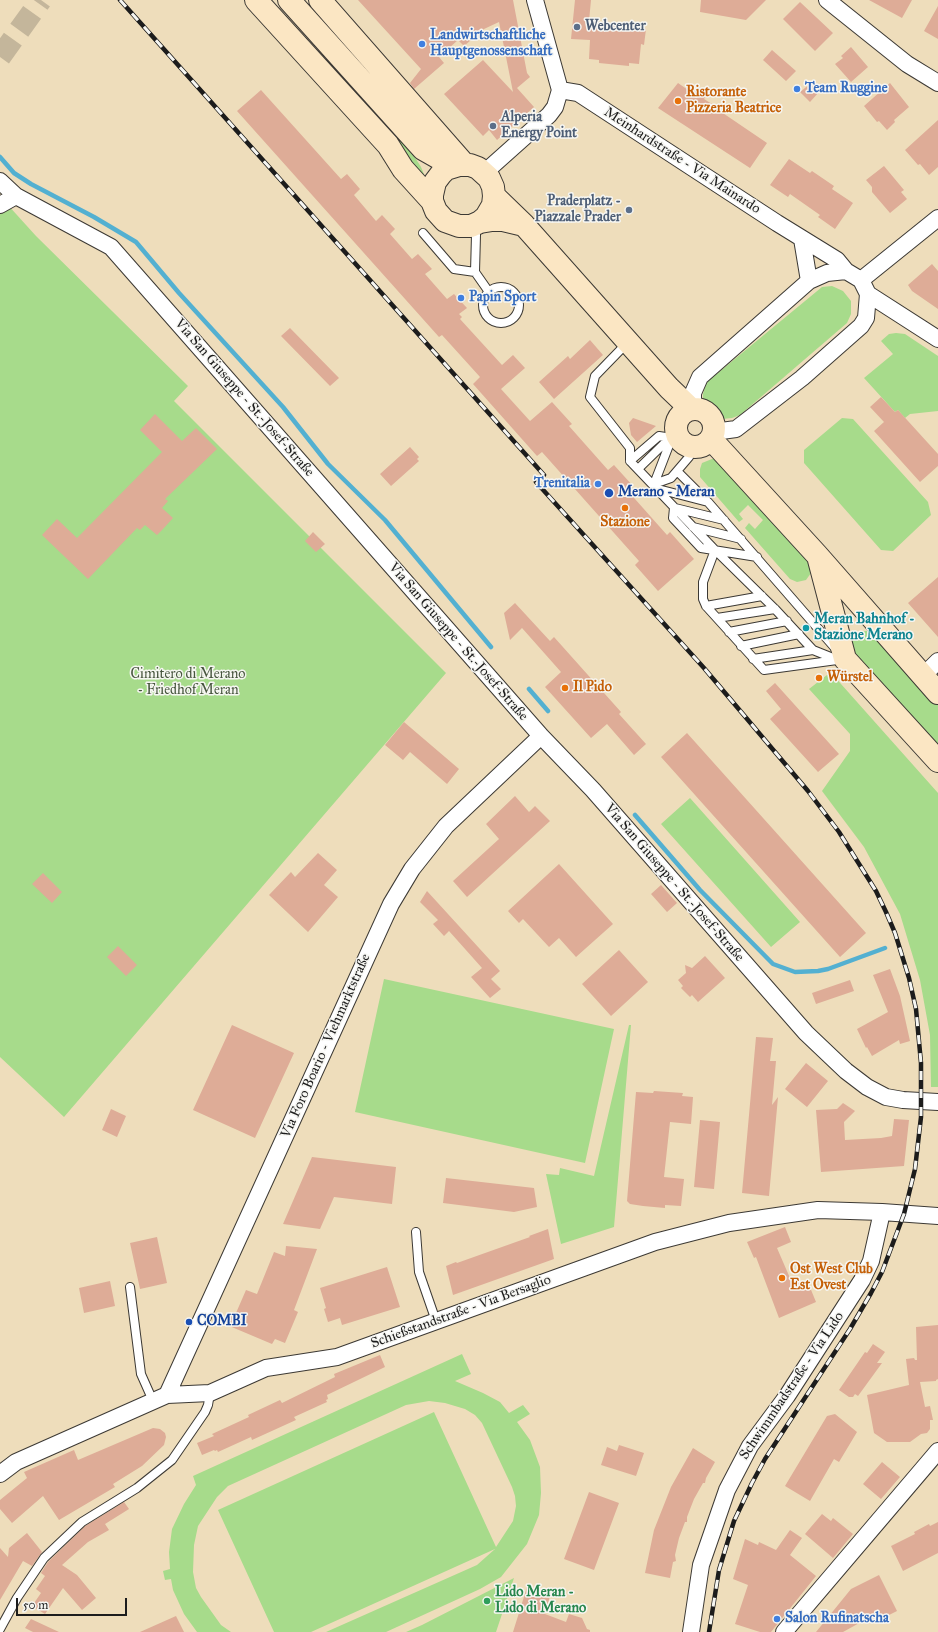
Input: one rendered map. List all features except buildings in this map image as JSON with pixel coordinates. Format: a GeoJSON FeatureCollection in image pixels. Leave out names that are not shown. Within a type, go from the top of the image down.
{"type":"FeatureCollection","features":[{"type":"Feature","properties":{"kind":"street"},"geometry":{"type":"LineString","coordinates":[[256,0],[388,145],[403,169],[434,191]]}},
{"type":"Feature","properties":{"kind":"street"},"geometry":{"type":"LineString","coordinates":[[289,0],[423,149],[431,173],[436,211],[445,221],[459,226],[503,220],[524,224]]}},
{"type":"Feature","properties":{"kind":"street"},"geometry":{"type":"LineString","coordinates":[[320,0],[459,165]]}},
{"type":"Feature","properties":{"kind":"street"},"geometry":{"type":"LineString","coordinates":[[484,173],[549,115],[555,107],[560,90],[536,0]]}},
{"type":"Feature","properties":{"kind":"street"},"geometry":{"type":"LineString","coordinates":[[827,0],[907,64],[938,83]]}},
{"type":"Feature","properties":{"kind":"street","name":"Meinhardstraße - Via Mainardo"},"geometry":{"type":"LineString","coordinates":[[560,90],[578,92],[802,239],[838,260],[846,271]]}},
{"type":"Feature","properties":{"kind":"street"},"geometry":{"type":"LineString","coordinates":[[423,149],[459,165],[478,168],[491,182],[494,196],[490,211],[476,224]]}},
{"type":"Feature","properties":{"kind":"street"},"geometry":{"type":"LineString","coordinates":[[434,191],[441,174],[459,165]]}},
{"type":"Feature","properties":{"kind":"street","name":"Via San Giuseppe - St.-Josef-Straße"},"geometry":{"type":"LineString","coordinates":[[0,181],[16,196],[111,247],[541,736],[593,790],[806,1033],[846,1071],[867,1087],[886,1097],[914,1101],[938,1102]]}},
{"type":"Feature","properties":{"kind":"street"},"geometry":{"type":"LineString","coordinates":[[0,205],[16,196]]}},
{"type":"Feature","properties":{"kind":"street"},"geometry":{"type":"LineString","coordinates":[[494,196],[524,224],[668,386],[676,403],[683,425],[697,448],[703,446],[712,436],[736,429],[802,378],[861,326],[866,318],[865,287],[938,218]]}},
{"type":"Feature","properties":{"kind":"street"},"geometry":{"type":"LineString","coordinates":[[802,239],[809,281]]}},
{"type":"Feature","properties":{"kind":"street"},"geometry":{"type":"LineString","coordinates":[[668,386],[700,377],[809,281],[827,273],[846,271],[865,287],[938,339]]}},
{"type":"Feature","properties":{"kind":"street"},"geometry":{"type":"LineString","coordinates":[[683,425],[693,393],[700,377]]}},
{"type":"Feature","properties":{"kind":"street"},"geometry":{"type":"LineString","coordinates":[[683,425],[699,410],[708,414],[713,423],[712,436],[727,455],[882,630],[930,668],[938,693]]}},
{"type":"Feature","properties":{"kind":"street"},"geometry":{"type":"LineString","coordinates":[[727,455],[730,442],[736,429]]}},
{"type":"Feature","properties":{"kind":"street"},"geometry":{"type":"LineString","coordinates":[[817,555],[842,654],[938,761]]}},
{"type":"Feature","properties":{"kind":"street"},"geometry":{"type":"LineString","coordinates":[[842,654],[847,636],[858,627],[867,625],[882,630]]}},
{"type":"Feature","properties":{"kind":"street","name":"Via Foro Boario - Viehmarktstraße"},"geometry":{"type":"LineString","coordinates":[[167,1395],[391,904],[412,869],[446,826],[541,736]]}},
{"type":"Feature","properties":{"kind":"street","name":"Schießstandstraße - Via Bersaglio"},"geometry":{"type":"LineString","coordinates":[[0,1474],[16,1462],[167,1395],[210,1392],[266,1368],[337,1357],[655,1242],[729,1223],[818,1210],[938,1216]]}},
{"type":"Feature","properties":{"kind":"street","name":"Schwimmbadstraße - Via Lido"},"geometry":{"type":"LineString","coordinates":[[691,1632],[701,1565],[727,1490],[750,1446],[787,1396],[862,1280],[871,1260],[882,1212]]}},
{"type":"Feature","properties":{"kind":"street"},"geometry":{"type":"LineString","coordinates":[[784,1632],[937,1454]]}},
{"type":"Feature","properties":{"kind":"lane"},"geometry":{"type":"LineString","coordinates":[[476,224],[475,272],[489,292]]}},
{"type":"Feature","properties":{"kind":"lane"},"geometry":{"type":"LineString","coordinates":[[423,233],[454,269],[475,272]]}},
{"type":"Feature","properties":{"kind":"lane"},"geometry":{"type":"LineString","coordinates":[[500,287],[511,290],[518,300],[519,306],[515,317],[505,323],[499,323],[488,318],[483,308],[485,296],[489,292],[500,287]]}},
{"type":"Feature","properties":{"kind":"lane"},"geometry":{"type":"LineString","coordinates":[[628,341],[595,376],[590,397],[630,448],[630,461],[715,550],[775,609],[813,650]]}},
{"type":"Feature","properties":{"kind":"lane"},"geometry":{"type":"LineString","coordinates":[[630,461],[659,436],[683,425]]}},
{"type":"Feature","properties":{"kind":"lane"},"geometry":{"type":"LineString","coordinates":[[638,469],[683,425]]}},
{"type":"Feature","properties":{"kind":"lane"},"geometry":{"type":"LineString","coordinates":[[656,487],[671,478],[689,457],[683,425]]}},
{"type":"Feature","properties":{"kind":"lane"},"geometry":{"type":"LineString","coordinates":[[656,487],[683,425]]}},
{"type":"Feature","properties":{"kind":"lane"},"geometry":{"type":"LineString","coordinates":[[677,471],[708,502],[842,654]]}},
{"type":"Feature","properties":{"kind":"lane"},"geometry":{"type":"LineString","coordinates":[[656,487],[708,502]]}},
{"type":"Feature","properties":{"kind":"lane"},"geometry":{"type":"LineString","coordinates":[[674,508],[724,520]]}},
{"type":"Feature","properties":{"kind":"lane"},"geometry":{"type":"LineString","coordinates":[[674,508],[673,518],[701,548],[757,557]]}},
{"type":"Feature","properties":{"kind":"lane"},"geometry":{"type":"LineString","coordinates":[[692,526],[741,539]]}},
{"type":"Feature","properties":{"kind":"lane"},"geometry":{"type":"LineString","coordinates":[[715,550],[703,582],[702,592],[706,606],[764,670],[842,654]]}},
{"type":"Feature","properties":{"kind":"lane"},"geometry":{"type":"LineString","coordinates":[[706,606],[762,596]]}},
{"type":"Feature","properties":{"kind":"lane"},"geometry":{"type":"LineString","coordinates":[[717,618],[775,609]]}},
{"type":"Feature","properties":{"kind":"lane"},"geometry":{"type":"LineString","coordinates":[[729,632],[786,621]]}},
{"type":"Feature","properties":{"kind":"lane"},"geometry":{"type":"LineString","coordinates":[[742,646],[799,634]]}},
{"type":"Feature","properties":{"kind":"lane"},"geometry":{"type":"LineString","coordinates":[[753,659],[813,650],[842,654]]}},
{"type":"Feature","properties":{"kind":"lane"},"geometry":{"type":"LineString","coordinates":[[416,1232],[419,1272],[436,1321]]}},
{"type":"Feature","properties":{"kind":"lane"},"geometry":{"type":"LineString","coordinates":[[130,1286],[141,1374],[153,1401]]}},
{"type":"Feature","properties":{"kind":"lane"},"geometry":{"type":"LineString","coordinates":[[0,1629],[17,1598],[44,1558],[82,1522],[138,1488],[172,1460],[205,1412],[208,1405],[210,1392]]}},
{"type":"Feature","properties":{"kind":"green space"},"geometry":{"type":"Polygon","coordinates":[[[264,0],[271,0],[411,151],[421,167],[428,184],[264,0]]]}},
{"type":"Feature","properties":{"kind":"green space","name":"Cimitero di Merano - Friedhof Meran"},"geometry":{"type":"Polygon","coordinates":[[[7,204],[36,236],[188,386],[174,401],[446,673],[64,1117],[0,1057],[0,208],[7,204]]]}},
{"type":"Feature","properties":{"kind":"green space"},"geometry":{"type":"Polygon","coordinates":[[[832,286],[843,291],[851,301],[851,314],[847,323],[740,415],[722,419],[712,415],[706,408],[703,401],[703,394],[707,380],[714,371],[717,374],[822,287],[832,286]]]}},
{"type":"Feature","properties":{"kind":"green space"},"geometry":{"type":"Polygon","coordinates":[[[889,334],[905,334],[938,356],[938,411],[910,414],[905,418],[898,410],[895,412],[864,378],[893,354],[881,341],[889,334]]]}},
{"type":"Feature","properties":{"kind":"green space"},"geometry":{"type":"Polygon","coordinates":[[[842,418],[853,419],[928,502],[931,515],[893,551],[881,550],[804,463],[804,450],[842,418]]]}},
{"type":"Feature","properties":{"kind":"green space"},"geometry":{"type":"Polygon","coordinates":[[[715,459],[808,559],[812,569],[806,580],[797,582],[790,579],[745,528],[749,523],[755,529],[763,520],[748,505],[739,514],[743,519],[739,522],[700,477],[702,463],[715,459]]]}},
{"type":"Feature","properties":{"kind":"green space"},"geometry":{"type":"Polygon","coordinates":[[[861,631],[869,631],[876,634],[938,704],[938,748],[856,657],[851,642],[857,633],[861,631]]]}},
{"type":"Feature","properties":{"kind":"green space"},"geometry":{"type":"Polygon","coordinates":[[[827,675],[833,675],[938,793],[938,1087],[931,1087],[930,1035],[920,980],[900,914],[864,847],[822,791],[850,751],[850,734],[809,689],[827,675]]]}},
{"type":"Feature","properties":{"kind":"green space"},"geometry":{"type":"Polygon","coordinates":[[[690,798],[800,922],[771,947],[661,824],[690,798]]]}},
{"type":"Feature","properties":{"kind":"green space"},"geometry":{"type":"Polygon","coordinates":[[[384,979],[614,1029],[585,1163],[355,1112],[384,979]]]}},
{"type":"Feature","properties":{"kind":"green space"},"geometry":{"type":"Polygon","coordinates":[[[629,1025],[631,1025],[614,1227],[561,1244],[546,1174],[559,1175],[560,1168],[594,1176],[629,1025]]]}},
{"type":"Feature","properties":{"kind":"green space"},"geometry":{"type":"Polygon","coordinates":[[[462,1354],[471,1374],[455,1381],[500,1402],[509,1413],[523,1405],[530,1414],[517,1422],[530,1440],[540,1467],[541,1493],[539,1515],[527,1544],[501,1577],[480,1589],[386,1632],[326,1632],[477,1565],[495,1549],[311,1632],[274,1632],[218,1510],[434,1412],[496,1547],[513,1521],[516,1506],[512,1487],[482,1423],[475,1415],[465,1409],[445,1403],[429,1401],[406,1405],[228,1486],[217,1497],[198,1526],[194,1545],[193,1572],[196,1588],[201,1597],[221,1625],[231,1632],[197,1632],[184,1614],[173,1590],[171,1579],[165,1580],[163,1571],[170,1569],[169,1552],[172,1529],[184,1504],[196,1485],[193,1476],[462,1354]]]}},
{"type":"Feature","properties":{"kind":"green space","name":"Lido Meran - Lido di Merano"},"geometry":{"type":"Polygon","coordinates":[[[514,1578],[496,1632],[406,1632],[422,1625],[514,1578]]]}},
{"type":"Feature","properties":{"kind":"waterway"},"geometry":{"type":"LineString","coordinates":[[0,157],[14,173],[31,184],[94,217],[136,242],[179,293],[283,407],[328,464],[385,520],[491,647]]}},
{"type":"Feature","properties":{"kind":"waterway"},"geometry":{"type":"LineString","coordinates":[[529,689],[548,711]]}},
{"type":"Feature","properties":{"kind":"waterway"},"geometry":{"type":"LineString","coordinates":[[635,815],[700,890],[773,964],[795,972],[818,971],[828,969],[885,948]]}},
{"type":"Feature","properties":{"kind":"tunnel"},"geometry":{"type":"LineString","coordinates":[[0,57],[41,0]]}},
{"type":"Feature","properties":{"kind":"railway"},"geometry":{"type":"LineString","coordinates":[[120,0],[544,475]]}},
{"type":"Feature","properties":{"kind":"railway"},"geometry":{"type":"LineString","coordinates":[[536,482],[704,668],[808,791],[839,832],[876,891],[886,912],[895,933],[909,978],[916,1009],[921,1063],[921,1117],[915,1169],[904,1214],[882,1272],[871,1293],[850,1329],[765,1459],[734,1521],[719,1570],[709,1632]]}},
{"type":"Feature","properties":{"kind":"place","name":"Webcenter"},"geometry":{"type":"Point","coordinates":[577,27]}},
{"type":"Feature","properties":{"kind":"place","name":"Landwirtschaftliche Hauptgenossenschaft"},"geometry":{"type":"Point","coordinates":[422,44]}},
{"type":"Feature","properties":{"kind":"place","name":"Team Ruggine"},"geometry":{"type":"Point","coordinates":[797,89]}},
{"type":"Feature","properties":{"kind":"place","name":"Ristorante Pizzeria Beatrice"},"geometry":{"type":"Point","coordinates":[678,101]}},
{"type":"Feature","properties":{"kind":"place","name":"Alperia Energy Point"},"geometry":{"type":"Point","coordinates":[493,126]}},
{"type":"Feature","properties":{"kind":"place","name":"Praderplatz - Piazzale Prader"},"geometry":{"type":"Point","coordinates":[629,210]}},
{"type":"Feature","properties":{"kind":"place","name":"Papin Sport"},"geometry":{"type":"Point","coordinates":[461,298]}},
{"type":"Feature","properties":{"kind":"place","name":"Trenitalia"},"geometry":{"type":"Point","coordinates":[598,484]}},
{"type":"Feature","properties":{"kind":"place","name":"Merano - Meran"},"geometry":{"type":"Point","coordinates":[609,493]}},
{"type":"Feature","properties":{"kind":"place","name":"Stazione"},"geometry":{"type":"Point","coordinates":[625,508]}},
{"type":"Feature","properties":{"kind":"place","name":"Meran Bahnhof - Stazione Merano"},"geometry":{"type":"Point","coordinates":[806,628]}},
{"type":"Feature","properties":{"kind":"place","name":"Würstel"},"geometry":{"type":"Point","coordinates":[819,678]}},
{"type":"Feature","properties":{"kind":"place","name":"Il Pido"},"geometry":{"type":"Point","coordinates":[565,688]}},
{"type":"Feature","properties":{"kind":"place","name":"Ost West Club Est Ovest"},"geometry":{"type":"Point","coordinates":[782,1278]}},
{"type":"Feature","properties":{"kind":"place","name":"COMBI"},"geometry":{"type":"Point","coordinates":[189,1322]}},
{"type":"Feature","properties":{"kind":"place","name":"Lido Meran - Lido di Merano"},"geometry":{"type":"Point","coordinates":[487,1601]}},
{"type":"Feature","properties":{"kind":"place","name":"Salon Rufinatscha"},"geometry":{"type":"Point","coordinates":[777,1619]}}]}
